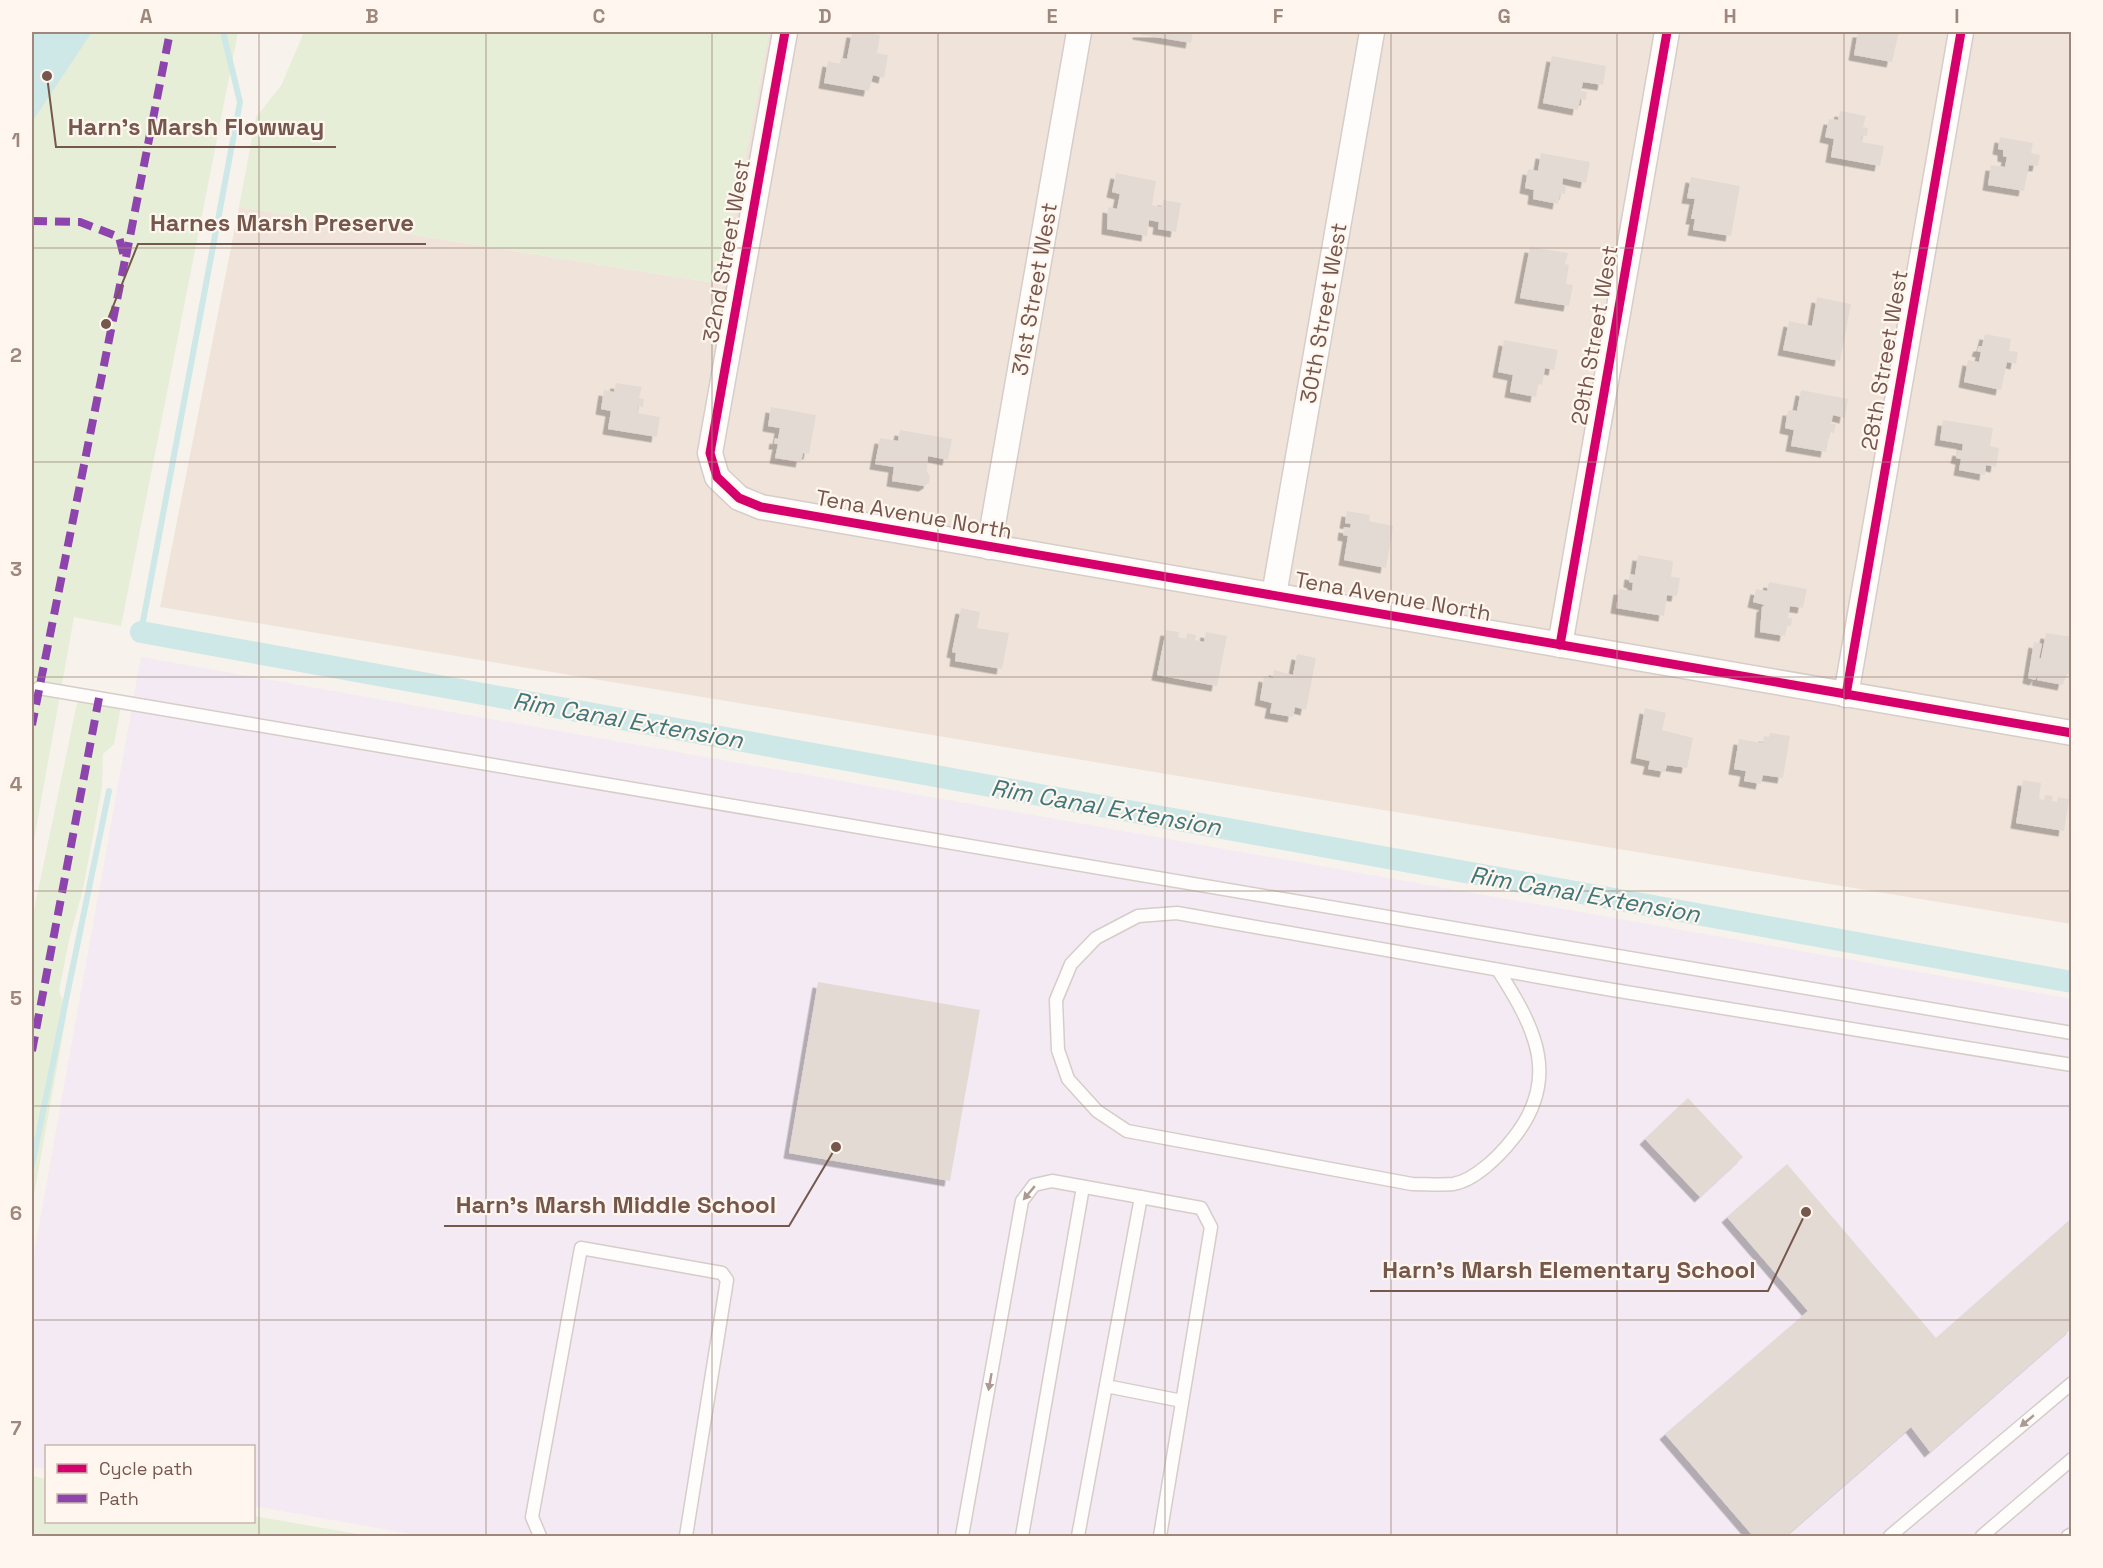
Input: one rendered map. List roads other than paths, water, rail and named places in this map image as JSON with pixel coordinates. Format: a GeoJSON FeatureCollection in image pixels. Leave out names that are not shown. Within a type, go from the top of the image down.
{"type":"FeatureCollection","features":[{"type":"Feature","properties":{"kind":"street","name":"32nd Street West"},"geometry":{"type":"LineString","coordinates":[[717,477],[710,453],[785,32]]}},
{"type":"Feature","properties":{"kind":"street","name":"31st Street West"},"geometry":{"type":"LineString","coordinates":[[989,547],[1079,32]]}},
{"type":"Feature","properties":{"kind":"street","name":"30th Street West"},"geometry":{"type":"LineString","coordinates":[[1274,595],[1372,32]]}},
{"type":"Feature","properties":{"kind":"street","name":"29th Street West"},"geometry":{"type":"LineString","coordinates":[[1560,645],[1666,32]]}},
{"type":"Feature","properties":{"kind":"street","name":"28th Street West"},"geometry":{"type":"LineString","coordinates":[[1846,695],[1961,32]]}},
{"type":"Feature","properties":{"kind":"street","name":"Tena Avenue North"},"geometry":{"type":"LineString","coordinates":[[717,477],[739,498],[761,507],[2072,733]]}},
{"type":"Feature","properties":{"kind":"lane"},"geometry":{"type":"LineString","coordinates":[[39,688],[2072,1033]]}},
{"type":"Feature","properties":{"kind":"lane"},"geometry":{"type":"LineString","coordinates":[[1498,970],[1526,1013],[1538,1052],[1539,1095],[1528,1121],[1494,1162],[1456,1184],[1412,1184],[1127,1131],[1096,1111],[1068,1079],[1058,1050],[1056,1000],[1071,964],[1096,938],[1138,916],[1177,913],[1498,970],[2072,1065]]}},
{"type":"Feature","properties":{"kind":"lane"},"geometry":{"type":"LineString","coordinates":[[962,1536],[1022,1201],[1034,1185],[1052,1181],[1201,1209],[1211,1227],[1160,1536]]}},
{"type":"Feature","properties":{"kind":"lane"},"geometry":{"type":"LineString","coordinates":[[1022,1536],[1083,1187]]}},
{"type":"Feature","properties":{"kind":"lane"},"geometry":{"type":"LineString","coordinates":[[1078,1536],[1141,1197]]}},
{"type":"Feature","properties":{"kind":"lane"},"geometry":{"type":"LineString","coordinates":[[540,1536],[532,1517],[581,1248],[722,1273],[727,1280],[686,1536]]}},
{"type":"Feature","properties":{"kind":"lane"},"geometry":{"type":"LineString","coordinates":[[1890,1536],[2072,1383]]}},
{"type":"Feature","properties":{"kind":"lane"},"geometry":{"type":"LineString","coordinates":[[1106,1386],[1182,1401]]}},
{"type":"Feature","properties":{"kind":"lane"},"geometry":{"type":"LineString","coordinates":[[1982,1536],[2072,1459]]}},
{"type":"Feature","properties":{"kind":"water"},"geometry":{"type":"Polygon","coordinates":[[[32,32],[92,32],[32,122],[32,32]]]}},
{"type":"Feature","properties":{"kind":"waterway"},"geometry":{"type":"LineString","coordinates":[[141,632],[240,102],[223,32]]}},
{"type":"Feature","properties":{"kind":"waterway","name":"Rim Canal Extension"},"geometry":{"type":"LineString","coordinates":[[141,632],[2072,982]]}},
{"type":"Feature","properties":{"kind":"waterway"},"geometry":{"type":"LineString","coordinates":[[32,1165],[109,791]]}},
{"type":"Feature","properties":{"kind":"place","name":"Harn's Marsh Flowway"},"geometry":{"type":"Point","coordinates":[47,76]}},
{"type":"Feature","properties":{"kind":"place","name":"Harnes Marsh Preserve"},"geometry":{"type":"Point","coordinates":[106,324]}},
{"type":"Feature","properties":{"kind":"place","name":"Harn's Marsh Middle School"},"geometry":{"type":"Point","coordinates":[836,1147]}},
{"type":"Feature","properties":{"kind":"place","name":"Harn's Marsh Elementary School"},"geometry":{"type":"Point","coordinates":[1806,1212]}}]}
